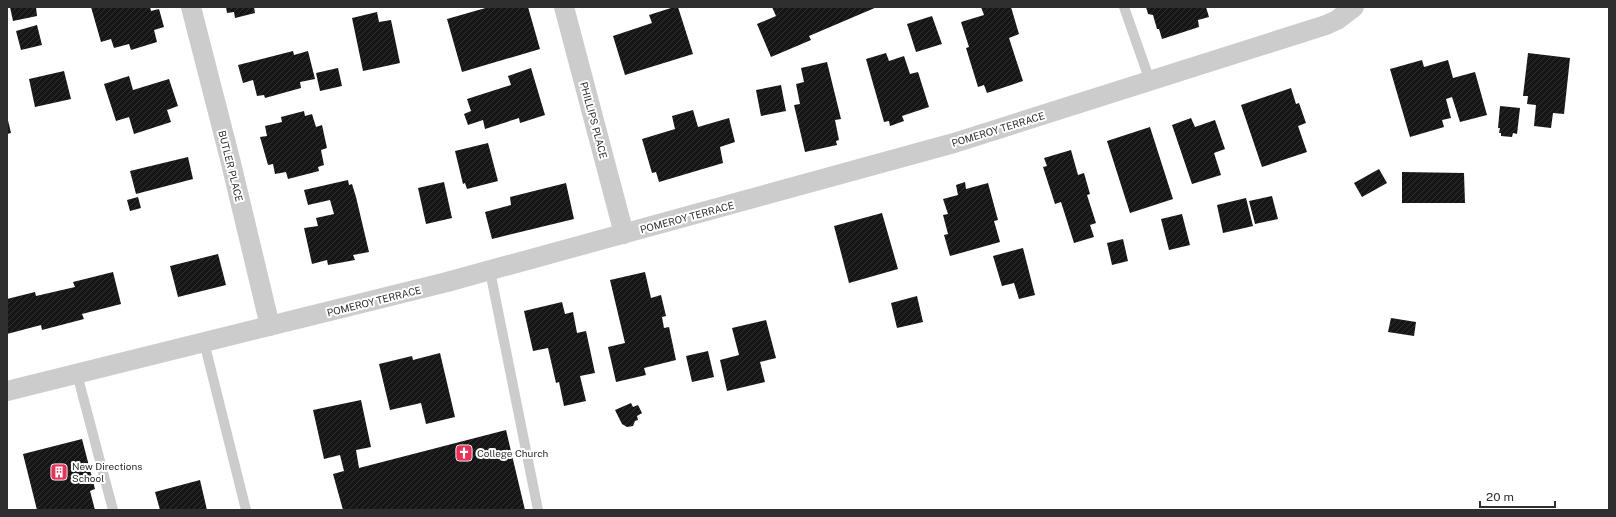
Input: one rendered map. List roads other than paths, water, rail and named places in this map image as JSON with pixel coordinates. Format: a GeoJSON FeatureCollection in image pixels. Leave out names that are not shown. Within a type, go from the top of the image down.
{"type":"FeatureCollection","features":[{"type":"Feature","properties":{"kind":"street","name":"BUTLER PLACE"},"geometry":{"type":"LineString","coordinates":[[191,7],[230,159],[270,326]]}},
{"type":"Feature","properties":{"kind":"street","name":"PHILLIPS PLACE"},"geometry":{"type":"LineString","coordinates":[[564,7],[624,234]]}},
{"type":"Feature","properties":{"kind":"street","name":"POMEROY TERRACE"},"geometry":{"type":"LineString","coordinates":[[7,391],[490,271],[954,143],[1326,25],[1337,20],[1354,7]]}},
{"type":"Feature","properties":{"kind":"lane"},"geometry":{"type":"LineString","coordinates":[[1124,7],[1150,81]]}},
{"type":"Feature","properties":{"kind":"lane"},"geometry":{"type":"LineString","coordinates":[[490,271],[538,510]]}},
{"type":"Feature","properties":{"kind":"lane"},"geometry":{"type":"LineString","coordinates":[[204,342],[246,510]]}},
{"type":"Feature","properties":{"kind":"lane"},"geometry":{"type":"LineString","coordinates":[[77,374],[114,510]]}},
{"type":"Feature","properties":{"kind":"place","name":"College Church"},"geometry":{"type":"Point","coordinates":[464,453]}},
{"type":"Feature","properties":{"kind":"place","name":"New Directions School"},"geometry":{"type":"Point","coordinates":[59,472]}}]}
